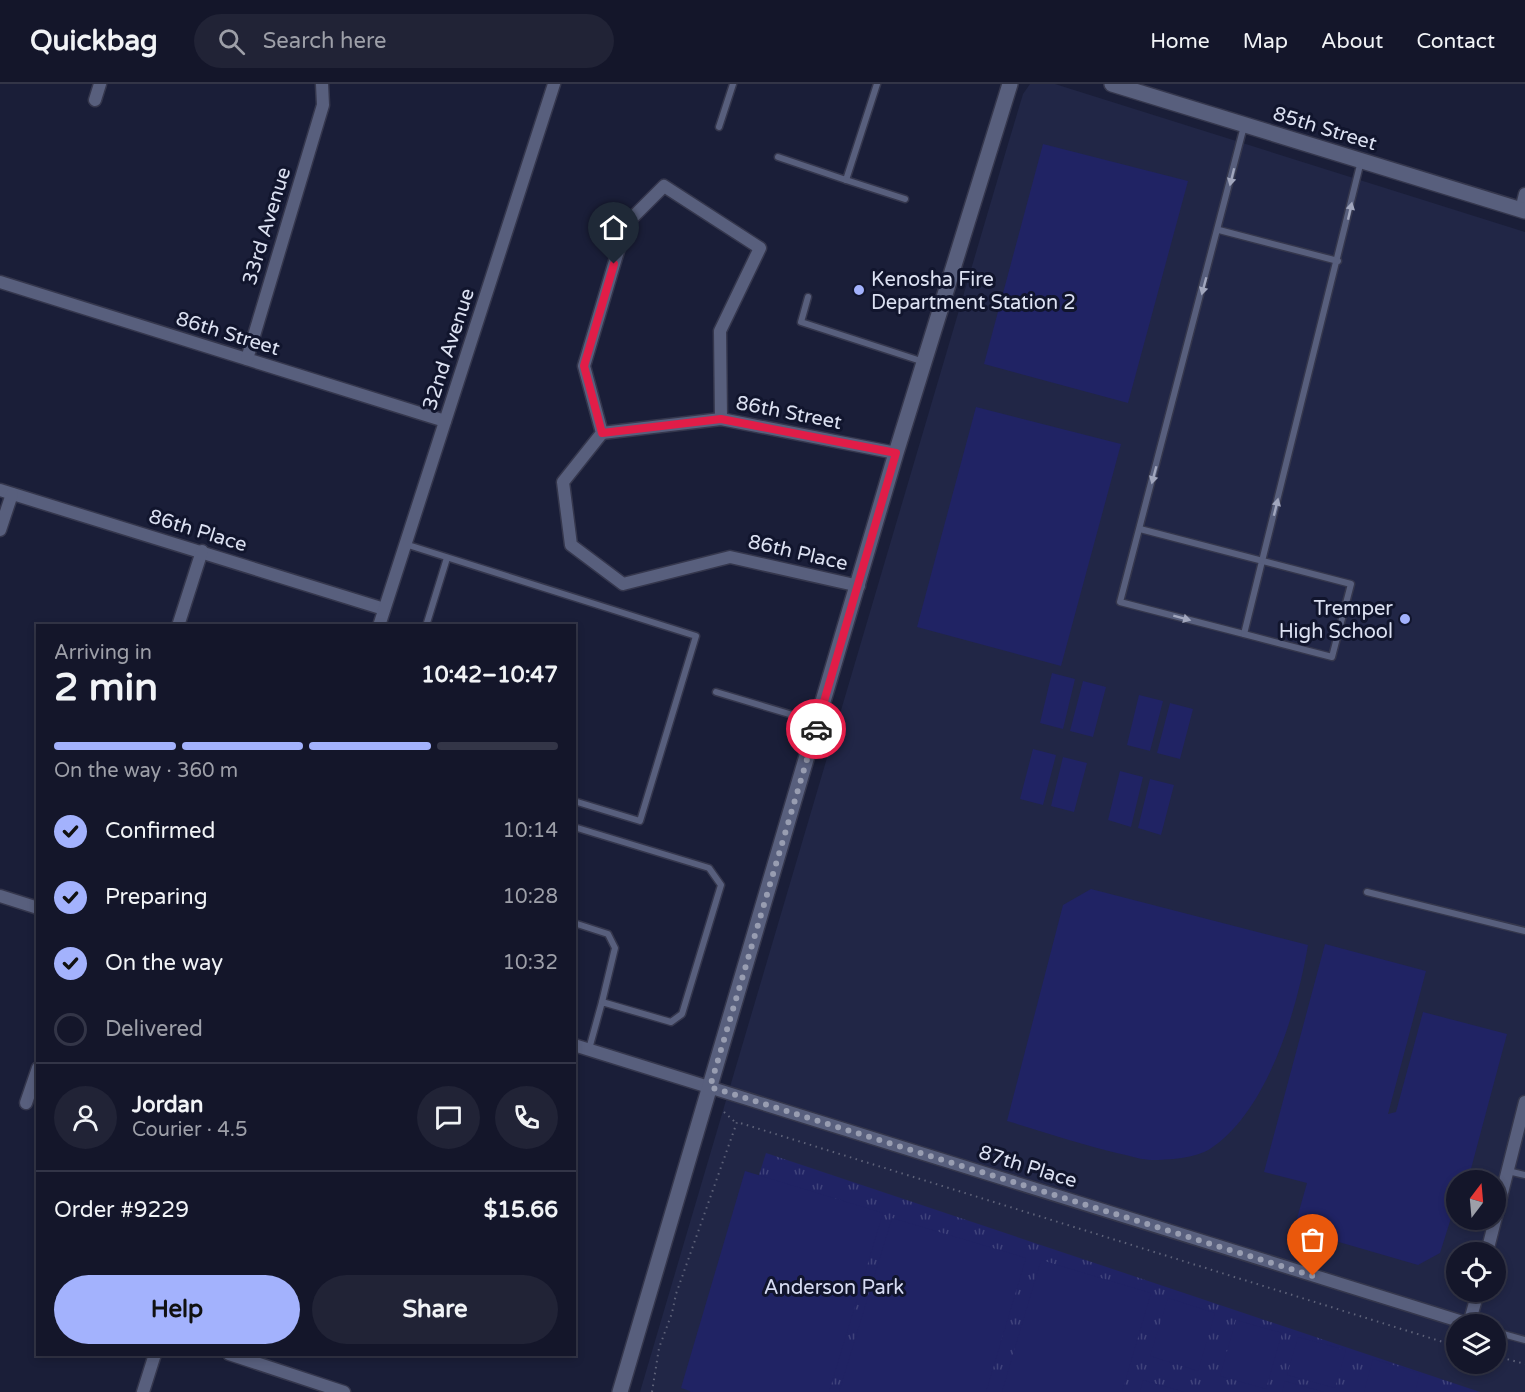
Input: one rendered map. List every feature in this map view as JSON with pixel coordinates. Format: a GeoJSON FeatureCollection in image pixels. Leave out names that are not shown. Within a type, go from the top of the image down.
{"type":"FeatureCollection","features":[{"type":"Feature","properties":{"kind":"street"},"geometry":{"type":"LineString","coordinates":[[95,100],[100,84]]}},
{"type":"Feature","properties":{"kind":"street","name":"33rd Avenue"},"geometry":{"type":"LineString","coordinates":[[247,359],[323,105],[322,84]]}},
{"type":"Feature","properties":{"kind":"street","name":"32nd Avenue"},"geometry":{"type":"LineString","coordinates":[[380,624],[554,84]]}},
{"type":"Feature","properties":{"kind":"street"},"geometry":{"type":"LineString","coordinates":[[620,1392],[859,586],[896,453],[1010,84]]}},
{"type":"Feature","properties":{"kind":"street","name":"85th Street"},"geometry":{"type":"LineString","coordinates":[[1112,84],[1523,211]]}},
{"type":"Feature","properties":{"kind":"street"},"geometry":{"type":"LineString","coordinates":[[602,433],[584,366],[626,224],[664,186],[760,248],[720,331],[721,419]]}},
{"type":"Feature","properties":{"kind":"street"},"geometry":{"type":"LineString","coordinates":[[1523,211],[1525,194]]}},
{"type":"Feature","properties":{"kind":"street","name":"86th Street"},"geometry":{"type":"LineString","coordinates":[[0,282],[445,421]]}},
{"type":"Feature","properties":{"kind":"street","name":"86th Street"},"geometry":{"type":"LineString","coordinates":[[602,433],[721,419],[896,453]]}},
{"type":"Feature","properties":{"kind":"street","name":"86th Place"},"geometry":{"type":"LineString","coordinates":[[602,433],[563,482],[571,545],[623,584],[730,557],[859,586]]}},
{"type":"Feature","properties":{"kind":"street"},"geometry":{"type":"LineString","coordinates":[[0,530],[6,492]]}},
{"type":"Feature","properties":{"kind":"street","name":"86th Place"},"geometry":{"type":"LineString","coordinates":[[6,492],[384,609]]}},
{"type":"Feature","properties":{"kind":"street"},"geometry":{"type":"LineString","coordinates":[[179,624],[202,551]]}},
{"type":"Feature","properties":{"kind":"street"},"geometry":{"type":"LineString","coordinates":[[0,896],[36,907]]}},
{"type":"Feature","properties":{"kind":"street","name":"87th Place"},"geometry":{"type":"LineString","coordinates":[[576,1046],[1446,1317]]}},
{"type":"Feature","properties":{"kind":"street"},"geometry":{"type":"LineString","coordinates":[[26,1104],[36,1074]]}},
{"type":"Feature","properties":{"kind":"street"},"geometry":{"type":"LineString","coordinates":[[1490,1242],[1525,1102]]}},
{"type":"Feature","properties":{"kind":"street"},"geometry":{"type":"LineString","coordinates":[[143,1392],[154,1356]]}},
{"type":"Feature","properties":{"kind":"street"},"geometry":{"type":"LineString","coordinates":[[235,1356],[344,1391]]}},
{"type":"Feature","properties":{"kind":"lane"},"geometry":{"type":"LineString","coordinates":[[719,127],[733,84]]}},
{"type":"Feature","properties":{"kind":"lane"},"geometry":{"type":"LineString","coordinates":[[846,180],[877,84]]}},
{"type":"Feature","properties":{"kind":"lane"},"geometry":{"type":"LineString","coordinates":[[1140,529],[1351,584],[1332,657],[1120,602],[1245,125]]}},
{"type":"Feature","properties":{"kind":"lane"},"geometry":{"type":"LineString","coordinates":[[778,157],[905,199]]}},
{"type":"Feature","properties":{"kind":"lane"},"geometry":{"type":"LineString","coordinates":[[1244,634],[1362,161]]}},
{"type":"Feature","properties":{"kind":"lane"},"geometry":{"type":"LineString","coordinates":[[1219,230],[1338,261]]}},
{"type":"Feature","properties":{"kind":"lane"},"geometry":{"type":"LineString","coordinates":[[808,297],[801,322],[924,363]]}},
{"type":"Feature","properties":{"kind":"lane"},"geometry":{"type":"LineString","coordinates":[[405,544],[696,636],[640,822],[576,802]]}},
{"type":"Feature","properties":{"kind":"lane"},"geometry":{"type":"LineString","coordinates":[[427,624],[447,558]]}},
{"type":"Feature","properties":{"kind":"lane"},"geometry":{"type":"LineString","coordinates":[[716,692],[818,723]]}},
{"type":"Feature","properties":{"kind":"lane"},"geometry":{"type":"LineString","coordinates":[[576,828],[709,868],[721,885],[682,1014],[671,1022],[602,1002]]}},
{"type":"Feature","properties":{"kind":"lane"},"geometry":{"type":"LineString","coordinates":[[1367,892],[1525,931]]}},
{"type":"Feature","properties":{"kind":"lane"},"geometry":{"type":"LineString","coordinates":[[576,924],[608,934],[615,948],[589,1049]]}},
{"type":"Feature","properties":{"kind":"lane"},"geometry":{"type":"LineString","coordinates":[[1508,1171],[1525,1175]]}},
{"type":"Feature","properties":{"kind":"lane"},"geometry":{"type":"LineString","coordinates":[[1506,1335],[1525,1340]]}},
{"type":"Feature","properties":{"kind":"path"},"geometry":{"type":"LineString","coordinates":[[724,1112],[736,1123],[1446,1343]]}},
{"type":"Feature","properties":{"kind":"path"},"geometry":{"type":"LineString","coordinates":[[652,1392],[659,1348],[736,1123]]}},
{"type":"Feature","properties":{"kind":"path"},"geometry":{"type":"LineString","coordinates":[[1506,1359],[1525,1364]]}},
{"type":"Feature","properties":{"kind":"shaded area"},"geometry":{"type":"Polygon","coordinates":[[[1030,84],[1055,84],[1525,232],[1525,1392],[640,1392],[1023,94],[1030,84]]]}},
{"type":"Feature","properties":{"kind":"green space"},"geometry":{"type":"Polygon","coordinates":[[[1043,144],[1188,181],[1128,403],[984,364],[1043,144]]]}},
{"type":"Feature","properties":{"kind":"green space"},"geometry":{"type":"Polygon","coordinates":[[[976,407],[1121,444],[1061,666],[917,627],[976,407]]]}},
{"type":"Feature","properties":{"kind":"green space"},"geometry":{"type":"Polygon","coordinates":[[[1052,673],[1075,679],[1063,729],[1040,723],[1052,673]]]}},
{"type":"Feature","properties":{"kind":"green space"},"geometry":{"type":"Polygon","coordinates":[[[1083,681],[1106,687],[1093,737],[1070,731],[1083,681]]]}},
{"type":"Feature","properties":{"kind":"green space"},"geometry":{"type":"Polygon","coordinates":[[[1139,695],[1163,701],[1150,751],[1127,745],[1139,695]]]}},
{"type":"Feature","properties":{"kind":"green space"},"geometry":{"type":"Polygon","coordinates":[[[1170,703],[1193,709],[1180,759],[1157,753],[1170,703]]]}},
{"type":"Feature","properties":{"kind":"green space"},"geometry":{"type":"Polygon","coordinates":[[[1033,749],[1056,755],[1043,805],[1020,799],[1033,749]]]}},
{"type":"Feature","properties":{"kind":"green space"},"geometry":{"type":"Polygon","coordinates":[[[1063,757],[1087,763],[1074,812],[1051,806],[1063,757]]]}},
{"type":"Feature","properties":{"kind":"green space"},"geometry":{"type":"Polygon","coordinates":[[[1120,771],[1143,777],[1131,827],[1108,820],[1120,771]]]}},
{"type":"Feature","properties":{"kind":"green space"},"geometry":{"type":"Polygon","coordinates":[[[1150,779],[1174,785],[1161,835],[1138,828],[1150,779]]]}},
{"type":"Feature","properties":{"kind":"green space"},"geometry":{"type":"Polygon","coordinates":[[[1091,889],[1308,945],[1287,1028],[1264,1085],[1230,1132],[1204,1152],[1174,1159],[1144,1159],[1092,1147],[1007,1121],[1063,905],[1091,889]]]}},
{"type":"Feature","properties":{"kind":"green space"},"geometry":{"type":"Polygon","coordinates":[[[1325,944],[1426,971],[1388,1114],[1396,1112],[1423,1012],[1507,1034],[1471,1170],[1446,1170],[1447,1230],[1440,1253],[1418,1265],[1294,1229],[1307,1183],[1264,1172],[1325,944]]]}},
{"type":"Feature","properties":{"kind":"green space","name":"Anderson Park"},"geometry":{"type":"Polygon","coordinates":[[[766,1153],[1480,1392],[690,1392],[766,1153]]]}},
{"type":"Feature","properties":{"kind":"green space"},"geometry":{"type":"Polygon","coordinates":[[[745,1171],[883,1213],[829,1392],[693,1392],[681,1388],[745,1171]]]}},
{"type":"Feature","properties":{"kind":"green space"},"geometry":{"type":"Polygon","coordinates":[[[892,1218],[1026,1258],[986,1392],[839,1392],[892,1218]]]}},
{"type":"Feature","properties":{"kind":"green space"},"geometry":{"type":"Polygon","coordinates":[[[1041,1260],[1151,1293],[1122,1392],[1002,1392],[1041,1260]]]}},
{"type":"Feature","properties":{"kind":"green space"},"geometry":{"type":"Polygon","coordinates":[[[1168,1298],[1215,1313],[1198,1371],[1150,1356],[1168,1298]]]}},
{"type":"Feature","properties":{"kind":"green space"},"geometry":{"type":"Polygon","coordinates":[[[1236,1320],[1282,1333],[1266,1389],[1220,1376],[1236,1320]]]}},
{"type":"Feature","properties":{"kind":"green space"},"geometry":{"type":"Polygon","coordinates":[[[1298,1337],[1346,1350],[1335,1388],[1287,1375],[1298,1337]]]}},
{"type":"Feature","properties":{"kind":"green space"},"geometry":{"type":"Polygon","coordinates":[[[1373,1359],[1420,1373],[1415,1392],[1364,1392],[1373,1359]]]}},
{"type":"Feature","properties":{"kind":"green space"},"geometry":{"type":"Polygon","coordinates":[[[1143,1380],[1184,1392],[1140,1392],[1143,1380]]]}},
{"type":"Feature","properties":{"kind":"green space"},"geometry":{"type":"Polygon","coordinates":[[[1285,1381],[1324,1392],[1282,1392],[1285,1381]]]}},
{"type":"Feature","properties":{"kind":"way so far"},"geometry":{"type":"LineString","coordinates":[[816,729],[710,1087],[1313,1276]]}},
{"type":"Feature","properties":{"kind":"place","name":"Kenosha Fire Department Station 2"},"geometry":{"type":"Point","coordinates":[859,290]}},
{"type":"Feature","properties":{"kind":"place","name":"Tremper High School"},"geometry":{"type":"Point","coordinates":[1405,619]}},
{"type":"Feature","properties":{"kind":"route"},"geometry":{"type":"LineString","coordinates":[[614,264],[584,366],[602,433],[721,419],[896,453],[816,729]]}}]}
